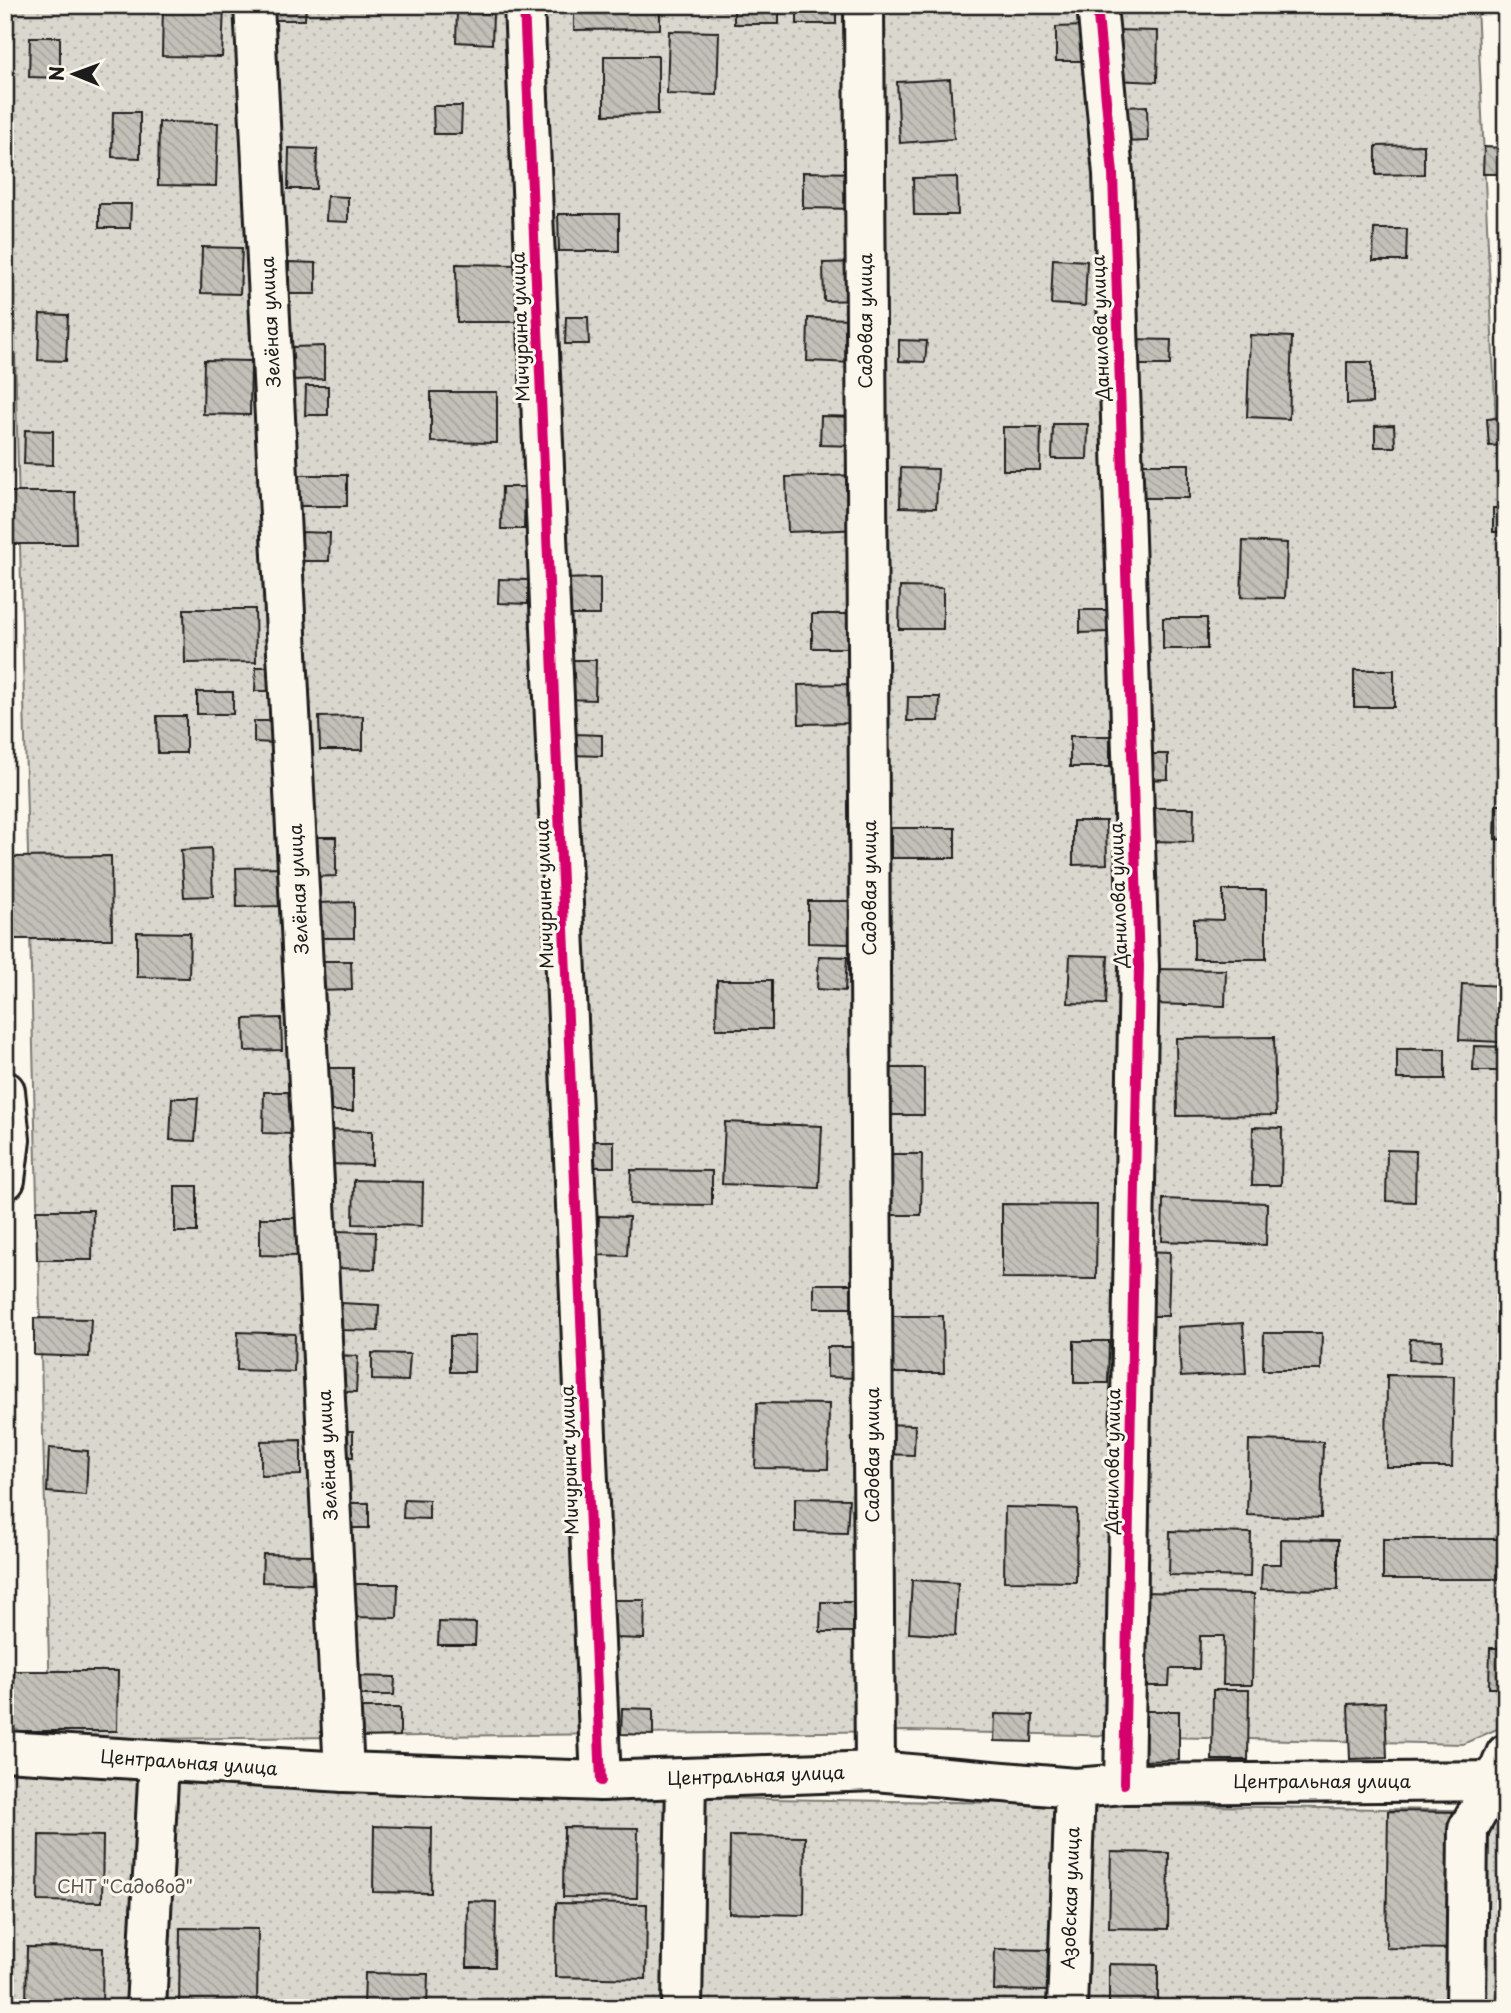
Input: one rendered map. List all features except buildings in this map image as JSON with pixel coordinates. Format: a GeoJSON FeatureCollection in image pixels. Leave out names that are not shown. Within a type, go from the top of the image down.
{"type":"FeatureCollection","features":[{"type":"Feature","properties":{"kind":"street","name":"Зелёная улица"},"geometry":{"type":"LineString","coordinates":[[254,5],[344,1772]]}},
{"type":"Feature","properties":{"kind":"street","name":"Мичурина улица"},"geometry":{"type":"LineString","coordinates":[[524,5],[601,1780]]}},
{"type":"Feature","properties":{"kind":"street","name":"Садовая улица"},"geometry":{"type":"LineString","coordinates":[[864,5],[875,1771]]}},
{"type":"Feature","properties":{"kind":"street","name":"Данилова улица"},"geometry":{"type":"LineString","coordinates":[[1097,5],[1113,174],[1139,966],[1124,1784]]}},
{"type":"Feature","properties":{"kind":"street"},"geometry":{"type":"LineString","coordinates":[[5,1091],[10,1140],[5,1180]]}},
{"type":"Feature","properties":{"kind":"street","name":"Центральная улица"},"geometry":{"type":"LineString","coordinates":[[5,1751],[344,1772],[601,1780],[875,1771],[1075,1788],[1124,1784],[1502,1772]]}},
{"type":"Feature","properties":{"kind":"street"},"geometry":{"type":"LineString","coordinates":[[146,2008],[159,1761]]}},
{"type":"Feature","properties":{"kind":"street"},"geometry":{"type":"LineString","coordinates":[[1466,2008],[1468,1829],[1502,1772]]}},
{"type":"Feature","properties":{"kind":"street"},"geometry":{"type":"LineString","coordinates":[[682,2008],[686,1779]]}},
{"type":"Feature","properties":{"kind":"street","name":"Азовская улица"},"geometry":{"type":"LineString","coordinates":[[1067,2008],[1075,1788]]}},
{"type":"Feature","properties":{"kind":"green space"},"geometry":{"type":"Polygon","coordinates":[[[6,5],[1477,5],[1506,641],[1506,1725],[1463,1744],[909,1731],[51,1740],[6,5]]]}},
{"type":"Feature","properties":{"kind":"green space","name":"СНТ \"Садовод\""},"geometry":{"type":"Polygon","coordinates":[[[5,1760],[713,1798],[1506,1811],[1506,2008],[5,2008],[5,1760]]]}},
{"type":"Feature","properties":{"kind":"cycle path"},"geometry":{"type":"LineString","coordinates":[[524,5],[601,1781]]}},
{"type":"Feature","properties":{"kind":"cycle path"},"geometry":{"type":"LineString","coordinates":[[1097,5],[1113,174],[1139,966],[1124,1784]]}}]}
